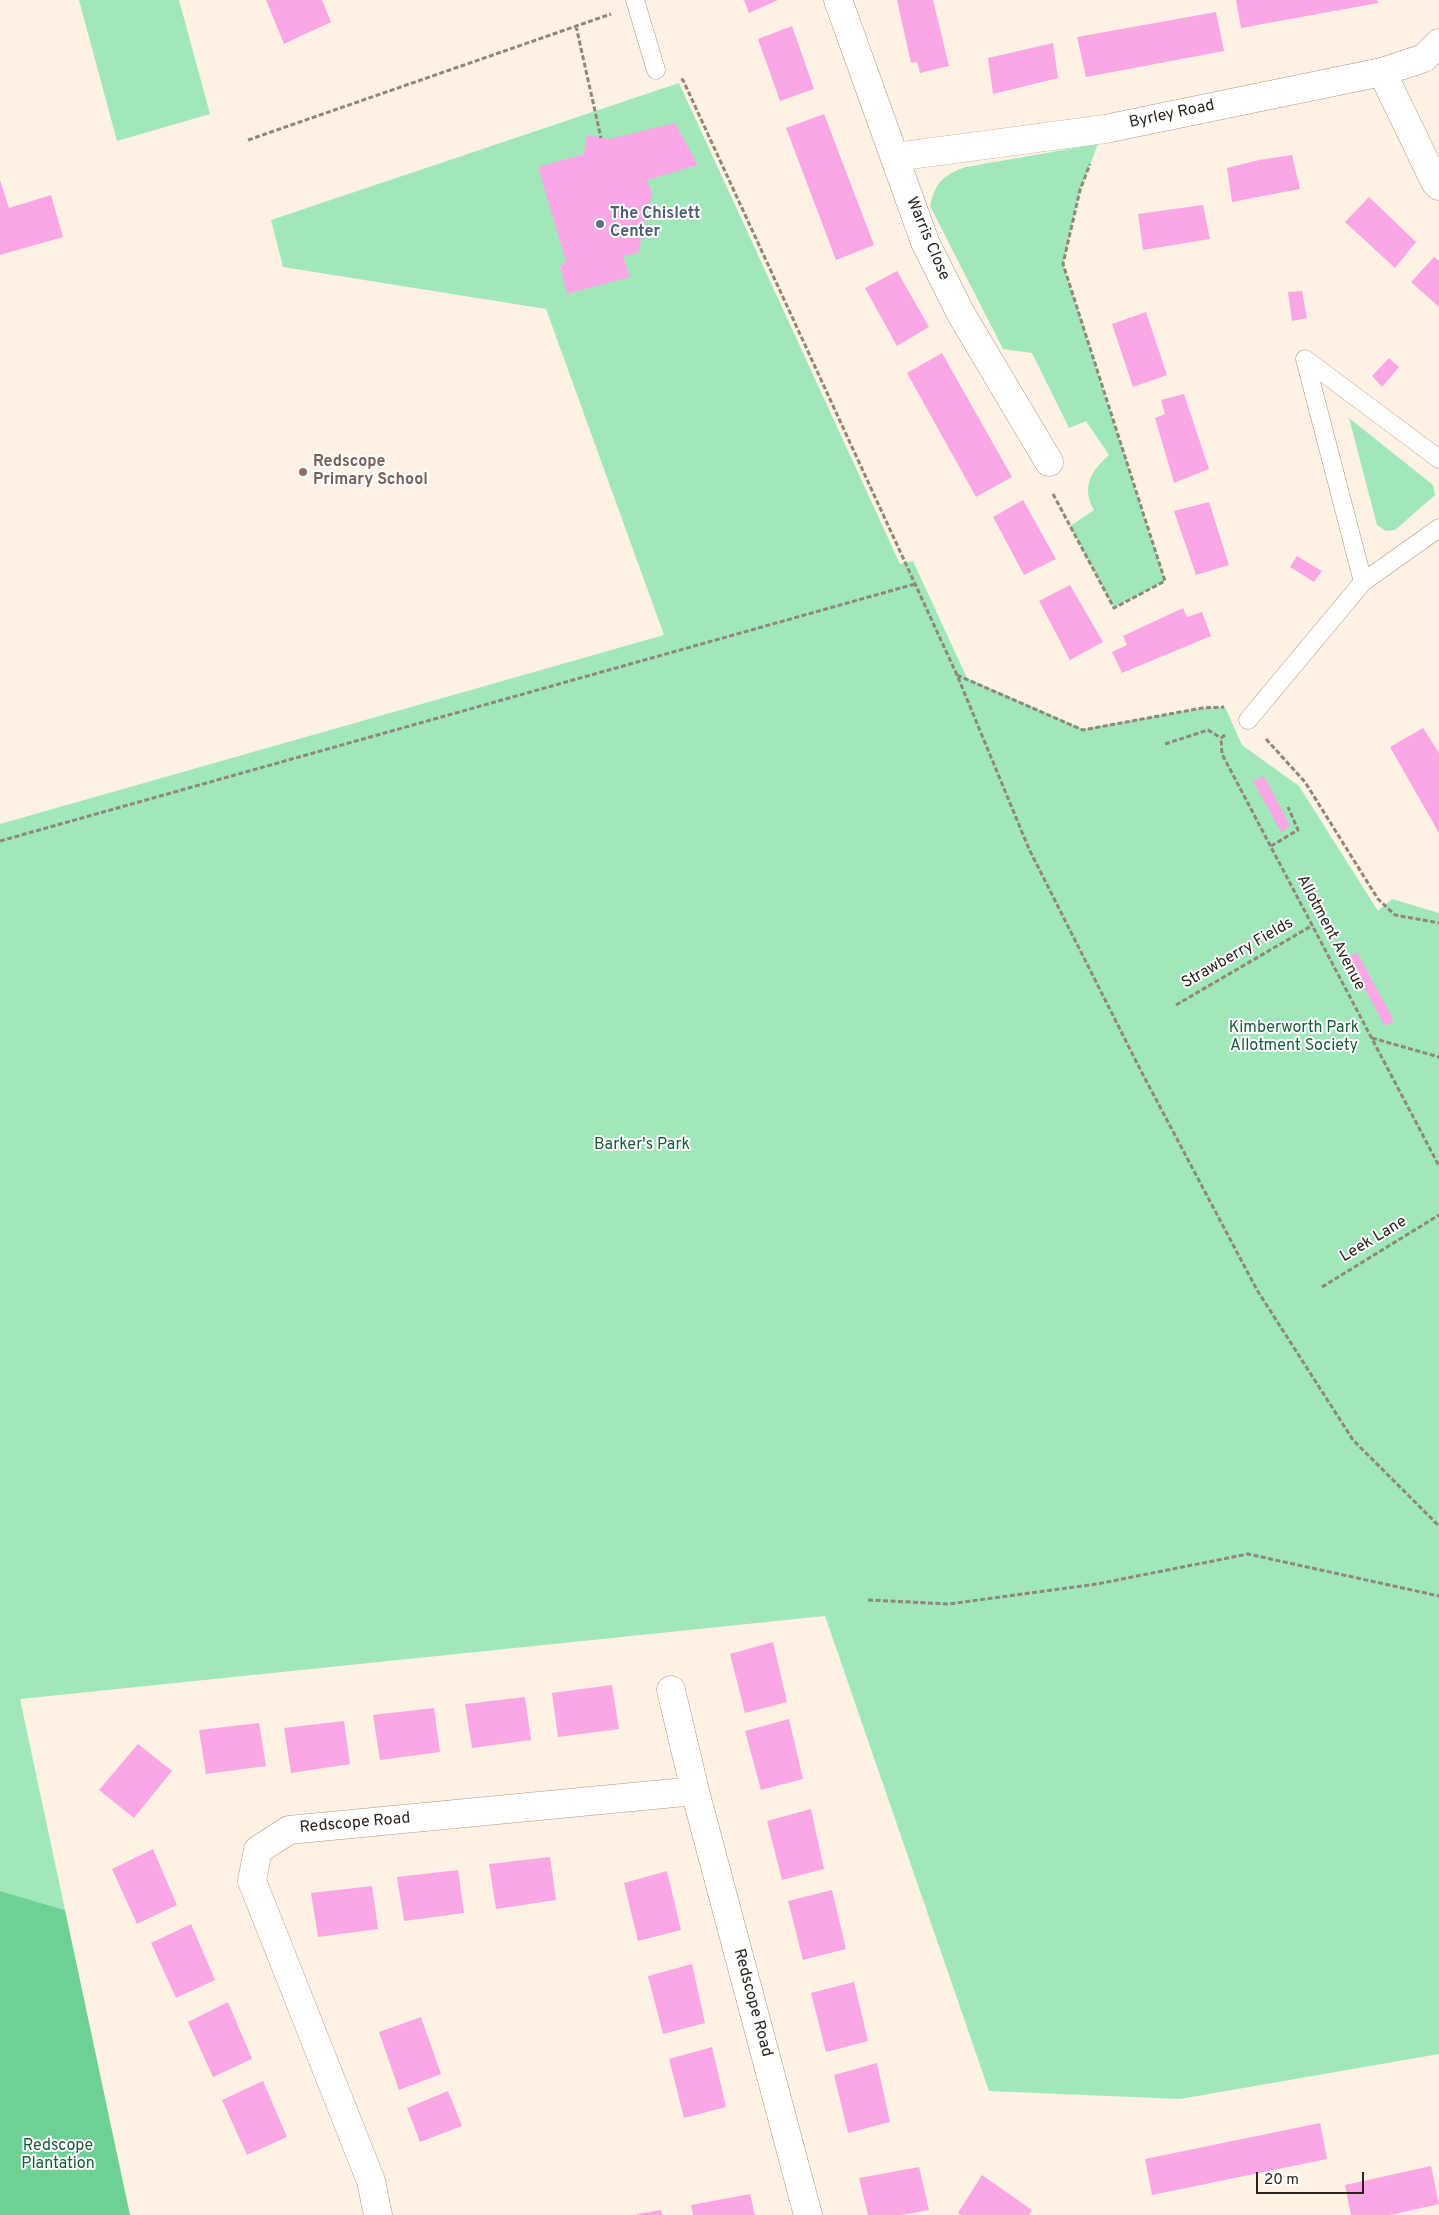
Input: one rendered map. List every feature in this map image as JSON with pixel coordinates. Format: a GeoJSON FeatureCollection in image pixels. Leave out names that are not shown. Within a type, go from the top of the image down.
{"type":"FeatureCollection","features":[{"type":"Feature","properties":{"kind":"street","name":"Warris Close"},"geometry":{"type":"LineString","coordinates":[[838,0],[925,242],[961,314],[1049,462]]}},
{"type":"Feature","properties":{"kind":"street","name":"Byrley Road"},"geometry":{"type":"LineString","coordinates":[[895,157],[1105,129],[1382,72],[1424,58],[1439,43]]}},
{"type":"Feature","properties":{"kind":"street"},"geometry":{"type":"LineString","coordinates":[[1382,72],[1435,182],[1439,186]]}},
{"type":"Feature","properties":{"kind":"street","name":"Redscope Road"},"geometry":{"type":"LineString","coordinates":[[671,1690],[695,1791],[808,2215]]}},
{"type":"Feature","properties":{"kind":"street","name":"Redscope Road"},"geometry":{"type":"LineString","coordinates":[[378,2215],[370,2181],[252,1881],[258,1850],[289,1830],[695,1791]]}},
{"type":"Feature","properties":{"kind":"lane"},"geometry":{"type":"LineString","coordinates":[[635,3],[656,70]]}},
{"type":"Feature","properties":{"kind":"lane"},"geometry":{"type":"LineString","coordinates":[[1363,582],[1305,359],[1439,459]]}},
{"type":"Feature","properties":{"kind":"lane"},"geometry":{"type":"LineString","coordinates":[[1248,720],[1363,582],[1439,528]]}},
{"type":"Feature","properties":{"kind":"path"},"geometry":{"type":"LineString","coordinates":[[248,140],[576,26],[635,3]]}},
{"type":"Feature","properties":{"kind":"path"},"geometry":{"type":"LineString","coordinates":[[576,26],[601,138]]}},
{"type":"Feature","properties":{"kind":"path"},"geometry":{"type":"LineString","coordinates":[[656,70],[683,80],[957,675],[1030,849],[1141,1071],[1257,1290],[1353,1440],[1439,1526]]}},
{"type":"Feature","properties":{"kind":"path"},"geometry":{"type":"LineString","coordinates":[[1049,462],[1042,472],[1114,608],[1166,581],[1063,264],[1080,190],[1105,129]]}},
{"type":"Feature","properties":{"kind":"path"},"geometry":{"type":"LineString","coordinates":[[0,841],[915,584]]}},
{"type":"Feature","properties":{"kind":"path"},"geometry":{"type":"LineString","coordinates":[[957,675],[1083,730],[1202,708],[1225,707],[1248,720],[1305,782],[1378,899],[1395,914],[1439,924]]}},
{"type":"Feature","properties":{"kind":"path"},"geometry":{"type":"LineString","coordinates":[[1165,744],[1208,730],[1221,738],[1233,727],[1248,720]]}},
{"type":"Feature","properties":{"kind":"path","name":"Allotment Avenue"},"geometry":{"type":"LineString","coordinates":[[1221,738],[1222,754],[1439,1166]]}},
{"type":"Feature","properties":{"kind":"path"},"geometry":{"type":"LineString","coordinates":[[1271,846],[1298,830],[1288,807]]}},
{"type":"Feature","properties":{"kind":"path","name":"Strawberry Fields"},"geometry":{"type":"LineString","coordinates":[[1176,1005],[1313,925]]}},
{"type":"Feature","properties":{"kind":"path"},"geometry":{"type":"LineString","coordinates":[[1372,1038],[1439,1057]]}},
{"type":"Feature","properties":{"kind":"path","name":"Leek Lane"},"geometry":{"type":"LineString","coordinates":[[1322,1287],[1439,1215]]}},
{"type":"Feature","properties":{"kind":"path"},"geometry":{"type":"LineString","coordinates":[[868,1600],[949,1604],[1097,1584],[1248,1554],[1439,1596]]}},
{"type":"Feature","properties":{"kind":"green space"},"geometry":{"type":"Polygon","coordinates":[[[79,0],[179,0],[210,114],[117,141],[79,0]]]}},
{"type":"Feature","properties":{"kind":"green space","name":"Barker's Park"},"geometry":{"type":"Polygon","coordinates":[[[679,83],[900,564],[913,561],[967,678],[1083,729],[1202,708],[1225,707],[1242,745],[1299,786],[1378,911],[1392,899],[1439,913],[1439,2054],[1180,2099],[989,2091],[825,1616],[20,1699],[65,1910],[0,1891],[0,824],[664,635],[546,309],[283,267],[271,220],[679,83]]]}},
{"type":"Feature","properties":{"kind":"green space"},"geometry":{"type":"Polygon","coordinates":[[[1098,144],[1080,190],[1063,264],[1165,581],[1114,608],[1070,526],[1094,510],[1090,502],[1088,487],[1093,473],[1109,455],[1086,421],[1069,428],[1032,353],[1003,349],[930,206],[935,191],[942,180],[966,167],[1098,144]]]}},
{"type":"Feature","properties":{"kind":"green space"},"geometry":{"type":"Polygon","coordinates":[[[1349,418],[1433,485],[1435,495],[1395,530],[1386,531],[1377,525],[1349,418]]]}},
{"type":"Feature","properties":{"kind":"green space","name":"Redscope Plantation"},"geometry":{"type":"Polygon","coordinates":[[[0,1891],[65,1910],[130,2215],[0,2215],[0,1891]]]}},
{"type":"Feature","properties":{"kind":"building"},"geometry":{"type":"Polygon","coordinates":[[[266,0],[322,0],[331,22],[284,44],[266,0]]]}},
{"type":"Feature","properties":{"kind":"building"},"geometry":{"type":"Polygon","coordinates":[[[744,0],[778,0],[749,13],[744,0]]]}},
{"type":"Feature","properties":{"kind":"building"},"geometry":{"type":"Polygon","coordinates":[[[897,0],[933,0],[949,66],[920,73],[917,62],[911,63],[897,0]]]}},
{"type":"Feature","properties":{"kind":"building"},"geometry":{"type":"Polygon","coordinates":[[[1236,0],[1377,0],[1378,3],[1241,28],[1236,0]]]}},
{"type":"Feature","properties":{"kind":"building"},"geometry":{"type":"Polygon","coordinates":[[[1216,12],[1224,51],[1086,77],[1077,37],[1216,12]]]}},
{"type":"Feature","properties":{"kind":"building"},"geometry":{"type":"Polygon","coordinates":[[[792,26],[814,89],[780,101],[758,39],[792,26]]]}},
{"type":"Feature","properties":{"kind":"building"},"geometry":{"type":"Polygon","coordinates":[[[1053,43],[1058,78],[993,94],[988,58],[1053,43]]]}},
{"type":"Feature","properties":{"kind":"building"},"geometry":{"type":"Polygon","coordinates":[[[824,114],[874,245],[836,260],[786,128],[824,114]]]}},
{"type":"Feature","properties":{"kind":"building","name":"The Chislett Center"},"geometry":{"type":"Polygon","coordinates":[[[675,123],[698,165],[647,180],[652,194],[638,253],[623,256],[630,277],[567,294],[560,266],[566,262],[538,167],[584,154],[587,135],[610,139],[675,123]]]}},
{"type":"Feature","properties":{"kind":"building"},"geometry":{"type":"Polygon","coordinates":[[[1292,155],[1300,189],[1232,202],[1227,168],[1259,160],[1292,155]]]}},
{"type":"Feature","properties":{"kind":"building"},"geometry":{"type":"Polygon","coordinates":[[[0,180],[9,208],[51,195],[63,237],[0,255],[0,180]]]}},
{"type":"Feature","properties":{"kind":"building"},"geometry":{"type":"Polygon","coordinates":[[[1369,197],[1416,242],[1395,268],[1345,222],[1369,197]]]}},
{"type":"Feature","properties":{"kind":"building"},"geometry":{"type":"Polygon","coordinates":[[[1203,205],[1210,239],[1143,250],[1138,214],[1203,205]]]}},
{"type":"Feature","properties":{"kind":"building"},"geometry":{"type":"Polygon","coordinates":[[[1434,257],[1439,261],[1439,307],[1411,282],[1434,257]]]}},
{"type":"Feature","properties":{"kind":"building"},"geometry":{"type":"Polygon","coordinates":[[[897,271],[929,327],[897,346],[865,288],[897,271]]]}},
{"type":"Feature","properties":{"kind":"building"},"geometry":{"type":"Polygon","coordinates":[[[1302,291],[1307,318],[1292,321],[1288,292],[1302,291]]]}},
{"type":"Feature","properties":{"kind":"building"},"geometry":{"type":"Polygon","coordinates":[[[1146,312],[1167,375],[1133,387],[1112,324],[1146,312]]]}},
{"type":"Feature","properties":{"kind":"building"},"geometry":{"type":"Polygon","coordinates":[[[942,353],[1012,477],[976,497],[907,373],[942,353]]]}},
{"type":"Feature","properties":{"kind":"building"},"geometry":{"type":"Polygon","coordinates":[[[1389,358],[1399,367],[1382,387],[1372,376],[1389,358]]]}},
{"type":"Feature","properties":{"kind":"building"},"geometry":{"type":"Polygon","coordinates":[[[1184,394],[1209,469],[1174,483],[1155,418],[1165,414],[1161,400],[1184,394]]]}},
{"type":"Feature","properties":{"kind":"building"},"geometry":{"type":"Polygon","coordinates":[[[1023,500],[1056,559],[1024,575],[993,517],[1023,500]]]}},
{"type":"Feature","properties":{"kind":"building"},"geometry":{"type":"Polygon","coordinates":[[[1209,502],[1229,565],[1196,575],[1174,511],[1209,502]]]}},
{"type":"Feature","properties":{"kind":"building"},"geometry":{"type":"Polygon","coordinates":[[[1297,556],[1322,571],[1314,582],[1290,567],[1297,556]]]}},
{"type":"Feature","properties":{"kind":"building"},"geometry":{"type":"Polygon","coordinates":[[[1070,585],[1103,642],[1070,660],[1039,601],[1070,585]]]}},
{"type":"Feature","properties":{"kind":"building"},"geometry":{"type":"Polygon","coordinates":[[[1183,608],[1187,617],[1202,612],[1211,636],[1122,673],[1112,652],[1127,645],[1123,636],[1183,608]]]}},
{"type":"Feature","properties":{"kind":"building"},"geometry":{"type":"Polygon","coordinates":[[[1423,728],[1439,753],[1439,833],[1390,747],[1423,728]]]}},
{"type":"Feature","properties":{"kind":"building"},"geometry":{"type":"Polygon","coordinates":[[[1264,776],[1290,826],[1281,832],[1253,781],[1264,776]]]}},
{"type":"Feature","properties":{"kind":"building"},"geometry":{"type":"Polygon","coordinates":[[[1357,952],[1394,1021],[1385,1026],[1348,958],[1357,952]]]}},
{"type":"Feature","properties":{"kind":"building"},"geometry":{"type":"Polygon","coordinates":[[[773,1642],[787,1702],[745,1713],[730,1654],[773,1642]]]}},
{"type":"Feature","properties":{"kind":"building"},"geometry":{"type":"Polygon","coordinates":[[[612,1685],[619,1729],[558,1737],[552,1693],[612,1685]]]}},
{"type":"Feature","properties":{"kind":"building"},"geometry":{"type":"Polygon","coordinates":[[[525,1697],[531,1740],[472,1748],[465,1704],[525,1697]]]}},
{"type":"Feature","properties":{"kind":"building"},"geometry":{"type":"Polygon","coordinates":[[[434,1708],[440,1752],[380,1760],[373,1715],[434,1708]]]}},
{"type":"Feature","properties":{"kind":"building"},"geometry":{"type":"Polygon","coordinates":[[[789,1719],[803,1779],[761,1790],[745,1731],[789,1719]]]}},
{"type":"Feature","properties":{"kind":"building"},"geometry":{"type":"Polygon","coordinates":[[[344,1721],[350,1764],[291,1773],[284,1728],[344,1721]]]}},
{"type":"Feature","properties":{"kind":"building"},"geometry":{"type":"Polygon","coordinates":[[[259,1723],[266,1766],[206,1774],[199,1730],[259,1723]]]}},
{"type":"Feature","properties":{"kind":"building"},"geometry":{"type":"Polygon","coordinates":[[[138,1744],[172,1771],[134,1818],[99,1790],[138,1744]]]}},
{"type":"Feature","properties":{"kind":"building"},"geometry":{"type":"Polygon","coordinates":[[[811,1809],[824,1869],[782,1880],[767,1821],[811,1809]]]}},
{"type":"Feature","properties":{"kind":"building"},"geometry":{"type":"Polygon","coordinates":[[[153,1849],[177,1905],[137,1924],[112,1869],[153,1849]]]}},
{"type":"Feature","properties":{"kind":"building"},"geometry":{"type":"Polygon","coordinates":[[[550,1857],[556,1900],[496,1909],[489,1864],[550,1857]]]}},
{"type":"Feature","properties":{"kind":"building"},"geometry":{"type":"Polygon","coordinates":[[[458,1870],[464,1913],[404,1921],[397,1877],[458,1870]]]}},
{"type":"Feature","properties":{"kind":"building"},"geometry":{"type":"Polygon","coordinates":[[[667,1871],[681,1930],[638,1941],[624,1883],[667,1871]]]}},
{"type":"Feature","properties":{"kind":"building"},"geometry":{"type":"Polygon","coordinates":[[[372,1886],[378,1929],[318,1937],[311,1893],[372,1886]]]}},
{"type":"Feature","properties":{"kind":"building"},"geometry":{"type":"Polygon","coordinates":[[[832,1890],[846,1949],[803,1960],[788,1901],[832,1890]]]}},
{"type":"Feature","properties":{"kind":"building"},"geometry":{"type":"Polygon","coordinates":[[[191,1924],[215,1980],[176,1998],[151,1943],[191,1924]]]}},
{"type":"Feature","properties":{"kind":"building"},"geometry":{"type":"Polygon","coordinates":[[[692,1964],[705,2023],[663,2034],[648,1976],[692,1964]]]}},
{"type":"Feature","properties":{"kind":"building"},"geometry":{"type":"Polygon","coordinates":[[[854,1982],[868,2041],[826,2052],[811,1993],[854,1982]]]}},
{"type":"Feature","properties":{"kind":"building"},"geometry":{"type":"Polygon","coordinates":[[[228,2002],[252,2059],[213,2077],[188,2022],[228,2002]]]}},
{"type":"Feature","properties":{"kind":"building"},"geometry":{"type":"Polygon","coordinates":[[[421,2017],[441,2074],[399,2090],[379,2032],[421,2017]]]}},
{"type":"Feature","properties":{"kind":"building"},"geometry":{"type":"Polygon","coordinates":[[[712,2047],[726,2107],[684,2118],[669,2059],[712,2047]]]}},
{"type":"Feature","properties":{"kind":"building"},"geometry":{"type":"Polygon","coordinates":[[[877,2063],[890,2122],[848,2133],[834,2075],[877,2063]]]}},
{"type":"Feature","properties":{"kind":"building"},"geometry":{"type":"Polygon","coordinates":[[[263,2081],[287,2137],[247,2155],[222,2100],[263,2081]]]}},
{"type":"Feature","properties":{"kind":"building"},"geometry":{"type":"Polygon","coordinates":[[[448,2091],[462,2126],[420,2142],[407,2108],[448,2091]]]}},
{"type":"Feature","properties":{"kind":"building"},"geometry":{"type":"Polygon","coordinates":[[[1320,2123],[1327,2159],[1152,2195],[1145,2159],[1320,2123]]]}},
{"type":"Feature","properties":{"kind":"building"},"geometry":{"type":"Polygon","coordinates":[[[1431,2166],[1439,2204],[1390,2215],[1351,2215],[1345,2185],[1431,2166]]]}},
{"type":"Feature","properties":{"kind":"building"},"geometry":{"type":"Polygon","coordinates":[[[919,2167],[929,2210],[902,2215],[868,2215],[859,2178],[919,2167]]]}},
{"type":"Feature","properties":{"kind":"building"},"geometry":{"type":"Polygon","coordinates":[[[982,2175],[1032,2210],[1029,2215],[961,2215],[958,2213],[982,2175]]]}},
{"type":"Feature","properties":{"kind":"building"},"geometry":{"type":"Polygon","coordinates":[[[750,2194],[755,2215],[693,2215],[691,2205],[750,2194]]]}},
{"type":"Feature","properties":{"kind":"building"},"geometry":{"type":"Polygon","coordinates":[[[661,2210],[662,2215],[637,2215],[637,2214],[661,2210]]]}},
{"type":"Feature","properties":{"kind":"place","name":"The Chislett Center"},"geometry":{"type":"Point","coordinates":[600,224]}},
{"type":"Feature","properties":{"kind":"place","name":"Redscope Primary School"},"geometry":{"type":"Point","coordinates":[303,472]}},
{"type":"Feature","properties":{"kind":"park label","name":"Kimberworth Park Allotment Society"},"geometry":{"type":"Point","coordinates":[1294,1038]}}]}
